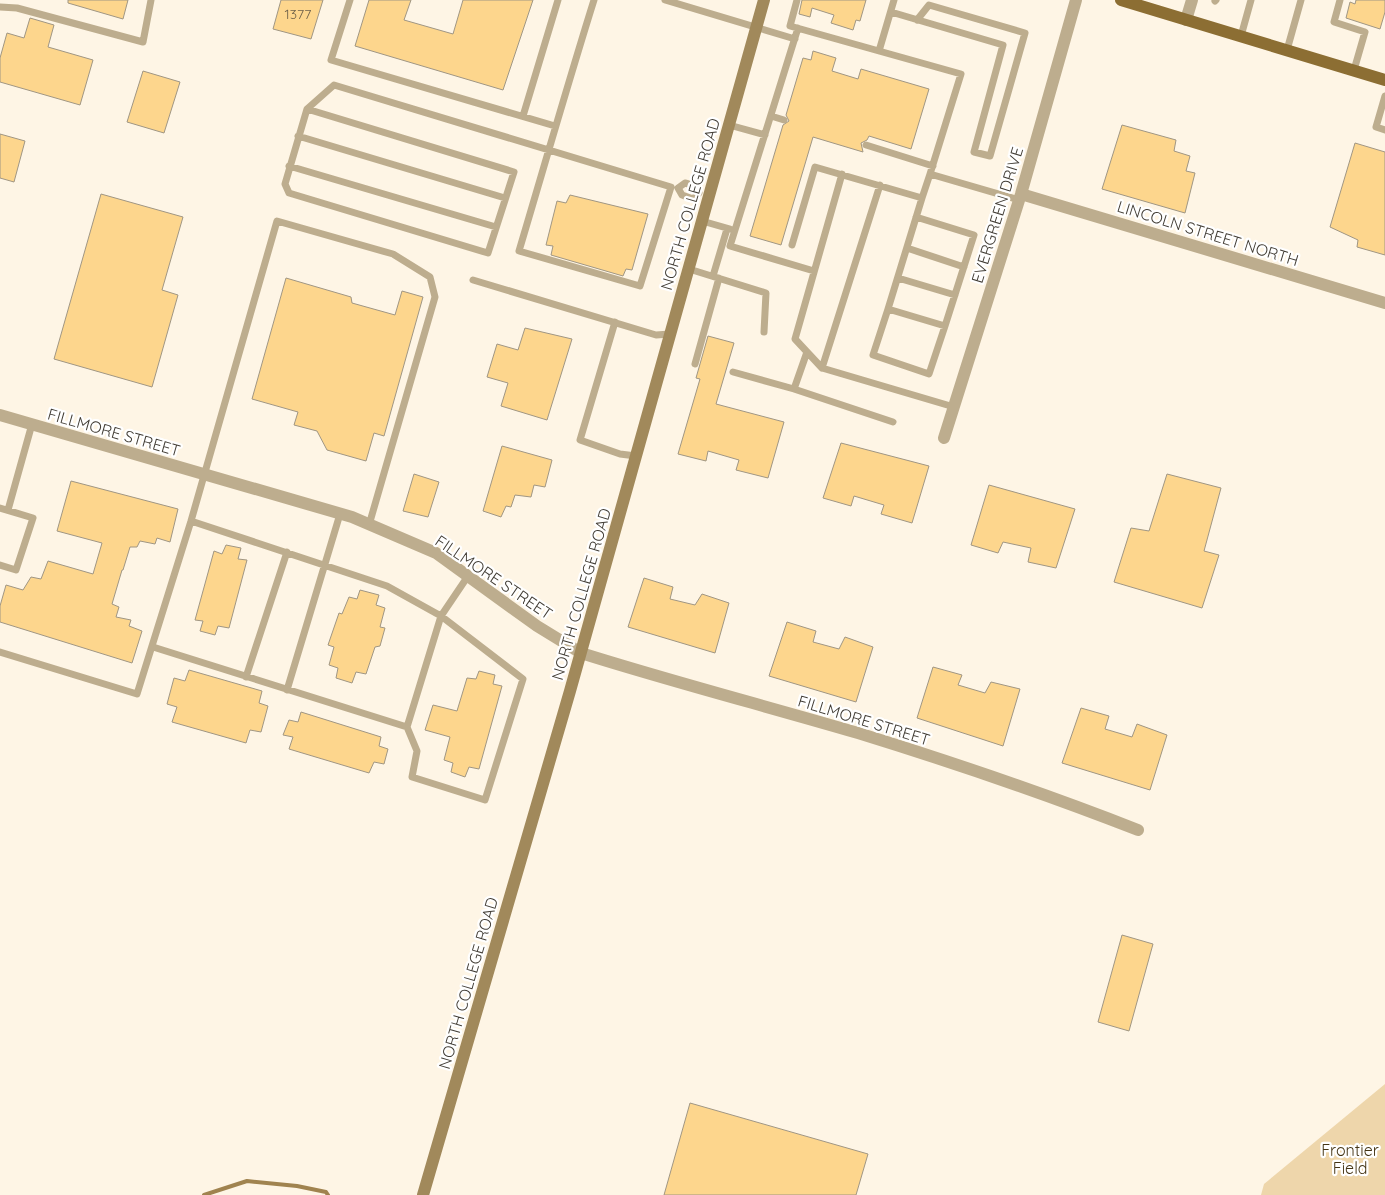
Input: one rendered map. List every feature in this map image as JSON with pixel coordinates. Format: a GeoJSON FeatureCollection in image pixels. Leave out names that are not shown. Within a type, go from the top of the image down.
{"type":"FeatureCollection","features":[{"type":"Feature","properties":{"kind":"main road","name":"NORTH COLLEGE ROAD"},"geometry":{"type":"LineString","coordinates":[[423,1195],[581,653],[689,269],[702,221],[704,195],[729,125],[764,0]]}},
{"type":"Feature","properties":{"kind":"main road"},"geometry":{"type":"LineString","coordinates":[[1121,0],[1385,80]]}},
{"type":"Feature","properties":{"kind":"street","name":"EVERGREEN DRIVE"},"geometry":{"type":"LineString","coordinates":[[944,438],[1020,197],[1076,0]]}},
{"type":"Feature","properties":{"kind":"street"},"geometry":{"type":"LineString","coordinates":[[1186,20],[1192,0]]}},
{"type":"Feature","properties":{"kind":"street","name":"LINCOLN STREET NORTH"},"geometry":{"type":"LineString","coordinates":[[1020,197],[1385,303]]}},
{"type":"Feature","properties":{"kind":"street","name":"FILLMORE STREET"},"geometry":{"type":"LineString","coordinates":[[0,416],[340,514],[436,553],[537,626],[581,653],[661,678],[859,734],[1064,801],[1138,830]]}},
{"type":"Feature","properties":{"kind":"lane"},"geometry":{"type":"LineString","coordinates":[[0,7],[17,8],[143,42],[151,0]]}},
{"type":"Feature","properties":{"kind":"lane"},"geometry":{"type":"LineString","coordinates":[[350,0],[331,60],[555,126]]}},
{"type":"Feature","properties":{"kind":"lane"},"geometry":{"type":"LineString","coordinates":[[523,116],[558,0]]}},
{"type":"Feature","properties":{"kind":"lane"},"geometry":{"type":"LineString","coordinates":[[307,109],[514,172],[488,253],[289,193],[285,184],[307,109],[334,85],[548,151],[674,188],[682,195],[693,199],[704,195],[696,186],[685,183],[674,188],[640,286],[519,251],[548,151],[555,126],[594,0]]}},
{"type":"Feature","properties":{"kind":"lane"},"geometry":{"type":"LineString","coordinates":[[665,0],[756,29],[795,39]]}},
{"type":"Feature","properties":{"kind":"lane"},"geometry":{"type":"LineString","coordinates":[[797,0],[790,26],[961,74],[906,248],[898,278],[873,355],[929,374],[974,235],[916,217]]}},
{"type":"Feature","properties":{"kind":"lane"},"geometry":{"type":"LineString","coordinates":[[879,51],[894,0]]}},
{"type":"Feature","properties":{"kind":"lane"},"geometry":{"type":"LineString","coordinates":[[1241,36],[1251,0]]}},
{"type":"Feature","properties":{"kind":"lane"},"geometry":{"type":"LineString","coordinates":[[1287,50],[1301,0]]}},
{"type":"Feature","properties":{"kind":"lane"},"geometry":{"type":"LineString","coordinates":[[1340,0],[1334,22],[1365,32],[1354,70]]}},
{"type":"Feature","properties":{"kind":"lane"},"geometry":{"type":"LineString","coordinates":[[890,12],[917,20],[1004,45],[974,152],[990,156],[1025,33],[929,4],[917,20]]}},
{"type":"Feature","properties":{"kind":"lane"},"geometry":{"type":"LineString","coordinates":[[798,28],[730,246],[814,271]]}},
{"type":"Feature","properties":{"kind":"lane"},"geometry":{"type":"LineString","coordinates":[[1385,96],[1376,127],[1385,130]]}},
{"type":"Feature","properties":{"kind":"lane"},"geometry":{"type":"LineString","coordinates":[[770,116],[784,120]]}},
{"type":"Feature","properties":{"kind":"lane"},"geometry":{"type":"LineString","coordinates":[[729,125],[764,136]]}},
{"type":"Feature","properties":{"kind":"lane"},"geometry":{"type":"LineString","coordinates":[[298,136],[505,198]]}},
{"type":"Feature","properties":{"kind":"lane"},"geometry":{"type":"LineString","coordinates":[[866,145],[933,166]]}},
{"type":"Feature","properties":{"kind":"lane"},"geometry":{"type":"LineString","coordinates":[[289,166],[496,227]]}},
{"type":"Feature","properties":{"kind":"lane"},"geometry":{"type":"LineString","coordinates":[[792,245],[815,167],[922,198]]}},
{"type":"Feature","properties":{"kind":"lane"},"geometry":{"type":"LineString","coordinates":[[842,174],[795,338],[822,368],[954,407]]}},
{"type":"Feature","properties":{"kind":"lane"},"geometry":{"type":"LineString","coordinates":[[930,174],[1020,197]]}},
{"type":"Feature","properties":{"kind":"lane"},"geometry":{"type":"LineString","coordinates":[[822,368],[880,185]]}},
{"type":"Feature","properties":{"kind":"lane"},"geometry":{"type":"LineString","coordinates":[[0,652],[137,694],[191,521],[277,220],[393,254],[430,277],[435,297],[369,525]]}},
{"type":"Feature","properties":{"kind":"lane"},"geometry":{"type":"LineString","coordinates":[[702,221],[735,231]]}},
{"type":"Feature","properties":{"kind":"lane"},"geometry":{"type":"LineString","coordinates":[[695,364],[727,229]]}},
{"type":"Feature","properties":{"kind":"lane"},"geometry":{"type":"LineString","coordinates":[[906,248],[964,267]]}},
{"type":"Feature","properties":{"kind":"lane"},"geometry":{"type":"LineString","coordinates":[[689,269],[766,293],[764,332]]}},
{"type":"Feature","properties":{"kind":"lane"},"geometry":{"type":"LineString","coordinates":[[898,278],[954,295]]}},
{"type":"Feature","properties":{"kind":"lane"},"geometry":{"type":"LineString","coordinates":[[473,280],[656,335],[670,334]]}},
{"type":"Feature","properties":{"kind":"lane"},"geometry":{"type":"LineString","coordinates":[[888,309],[945,326]]}},
{"type":"Feature","properties":{"kind":"lane"},"geometry":{"type":"LineString","coordinates":[[615,322],[580,440],[620,454],[636,456]]}},
{"type":"Feature","properties":{"kind":"lane"},"geometry":{"type":"LineString","coordinates":[[794,389],[807,352]]}},
{"type":"Feature","properties":{"kind":"lane"},"geometry":{"type":"LineString","coordinates":[[733,372],[794,389],[892,422]]}},
{"type":"Feature","properties":{"kind":"lane"},"geometry":{"type":"LineString","coordinates":[[8,510],[32,424]]}},
{"type":"Feature","properties":{"kind":"lane"},"geometry":{"type":"LineString","coordinates":[[0,508],[33,518],[16,570],[0,565]]}},
{"type":"Feature","properties":{"kind":"lane"},"geometry":{"type":"LineString","coordinates":[[287,690],[340,514]]}},
{"type":"Feature","properties":{"kind":"lane"},"geometry":{"type":"LineString","coordinates":[[191,521],[387,586],[441,616],[523,679],[485,800],[412,777],[417,751],[406,728],[441,616],[468,576]]}},
{"type":"Feature","properties":{"kind":"lane"},"geometry":{"type":"LineString","coordinates":[[246,677],[287,552]]}},
{"type":"Feature","properties":{"kind":"lane"},"geometry":{"type":"LineString","coordinates":[[152,647],[406,728]]}},
{"type":"Feature","properties":{"kind":"green space","name":"Frontier Field"},"geometry":{"type":"Polygon","coordinates":[[[1385,1084],[1385,1195],[1261,1195],[1264,1184],[1385,1084]]]}},
{"type":"Feature","properties":{"kind":"building"},"geometry":{"type":"Polygon","coordinates":[[[68,0],[128,0],[123,19],[68,3],[68,0]]]}},
{"type":"Feature","properties":{"kind":"building"},"geometry":{"type":"Polygon","coordinates":[[[281,0],[323,0],[311,39],[273,29],[281,0]]]}},
{"type":"Feature","properties":{"kind":"building"},"geometry":{"type":"Polygon","coordinates":[[[369,0],[411,0],[404,20],[453,34],[463,0],[533,0],[503,90],[355,46],[369,0]]]}},
{"type":"Feature","properties":{"kind":"building"},"geometry":{"type":"Polygon","coordinates":[[[802,0],[866,0],[860,21],[856,20],[853,30],[831,23],[834,15],[812,8],[810,17],[799,14],[802,0]]]}},
{"type":"Feature","properties":{"kind":"building"},"geometry":{"type":"Polygon","coordinates":[[[1356,0],[1385,0],[1385,12],[1380,29],[1346,18],[1350,2],[1355,4],[1356,0]]]}},
{"type":"Feature","properties":{"kind":"building"},"geometry":{"type":"Polygon","coordinates":[[[30,18],[54,25],[48,47],[93,60],[80,105],[0,82],[0,58],[7,33],[24,38],[30,18]]]}},
{"type":"Feature","properties":{"kind":"building"},"geometry":{"type":"Polygon","coordinates":[[[813,51],[836,58],[832,71],[858,79],[861,69],[929,89],[911,149],[869,136],[867,140],[861,143],[863,152],[813,137],[781,245],[750,236],[783,125],[789,121],[786,115],[803,58],[811,60],[813,51]]]}},
{"type":"Feature","properties":{"kind":"building"},"geometry":{"type":"Polygon","coordinates":[[[143,71],[180,82],[164,133],[127,122],[143,71]]]}},
{"type":"Feature","properties":{"kind":"building"},"geometry":{"type":"Polygon","coordinates":[[[1122,125],[1176,140],[1174,151],[1190,156],[1186,171],[1195,173],[1185,213],[1102,189],[1122,125]]]}},
{"type":"Feature","properties":{"kind":"building"},"geometry":{"type":"Polygon","coordinates":[[[0,134],[25,141],[14,182],[0,178],[0,134]]]}},
{"type":"Feature","properties":{"kind":"building"},"geometry":{"type":"Polygon","coordinates":[[[1355,143],[1385,152],[1385,255],[1357,247],[1358,240],[1330,227],[1355,143]]]}},
{"type":"Feature","properties":{"kind":"building"},"geometry":{"type":"Polygon","coordinates":[[[101,194],[183,217],[162,290],[178,295],[152,387],[54,359],[101,194]]]}},
{"type":"Feature","properties":{"kind":"building"},"geometry":{"type":"Polygon","coordinates":[[[570,195],[648,214],[632,270],[626,269],[623,276],[551,255],[553,246],[546,245],[557,201],[566,203],[570,195]]]}},
{"type":"Feature","properties":{"kind":"building"},"geometry":{"type":"Polygon","coordinates":[[[286,278],[351,297],[352,303],[395,315],[402,291],[423,297],[384,436],[374,433],[366,461],[327,450],[317,431],[294,425],[298,412],[252,399],[286,278]]]}},
{"type":"Feature","properties":{"kind":"building"},"geometry":{"type":"Polygon","coordinates":[[[525,328],[572,339],[547,420],[501,406],[508,383],[487,377],[497,344],[518,350],[525,328]]]}},
{"type":"Feature","properties":{"kind":"building"},"geometry":{"type":"Polygon","coordinates":[[[708,336],[734,343],[716,404],[784,422],[768,478],[736,470],[739,460],[708,451],[706,461],[678,454],[700,379],[696,378],[708,336]]]}},
{"type":"Feature","properties":{"kind":"building"},"geometry":{"type":"Polygon","coordinates":[[[841,443],[929,466],[912,523],[881,514],[884,505],[854,496],[851,506],[823,498],[841,443]]]}},
{"type":"Feature","properties":{"kind":"building"},"geometry":{"type":"Polygon","coordinates":[[[502,446],[552,460],[545,487],[534,485],[531,497],[515,495],[511,507],[506,506],[501,517],[483,511],[502,446]]]}},
{"type":"Feature","properties":{"kind":"building"},"geometry":{"type":"Polygon","coordinates":[[[414,474],[439,482],[428,517],[403,511],[414,474]]]}},
{"type":"Feature","properties":{"kind":"building"},"geometry":{"type":"Polygon","coordinates":[[[1167,474],[1221,488],[1204,551],[1219,555],[1202,608],[1114,582],[1131,528],[1149,531],[1167,474]]]}},
{"type":"Feature","properties":{"kind":"building"},"geometry":{"type":"Polygon","coordinates":[[[71,481],[178,509],[170,542],[157,538],[155,544],[140,541],[137,547],[130,547],[122,570],[112,604],[119,607],[116,617],[131,620],[129,626],[142,631],[132,663],[0,622],[0,606],[6,585],[23,590],[31,577],[41,579],[48,561],[93,574],[102,543],[57,531],[71,481]]]}},
{"type":"Feature","properties":{"kind":"building"},"geometry":{"type":"Polygon","coordinates":[[[989,485],[1075,509],[1056,568],[1028,562],[1031,548],[1003,542],[998,553],[971,545],[989,485]]]}},
{"type":"Feature","properties":{"kind":"building"},"geometry":{"type":"Polygon","coordinates":[[[226,545],[241,548],[238,559],[247,560],[229,628],[218,626],[215,635],[200,631],[203,621],[195,620],[214,551],[222,554],[226,545]]]}},
{"type":"Feature","properties":{"kind":"building"},"geometry":{"type":"Polygon","coordinates":[[[644,578],[673,587],[670,599],[695,605],[702,594],[729,603],[715,653],[628,627],[644,578]]]}},
{"type":"Feature","properties":{"kind":"building"},"geometry":{"type":"Polygon","coordinates":[[[360,590],[379,595],[376,605],[385,608],[380,627],[385,628],[380,646],[375,647],[366,674],[356,672],[352,683],[336,678],[338,668],[329,665],[334,647],[328,645],[339,613],[342,614],[349,597],[357,599],[360,590]]]}},
{"type":"Feature","properties":{"kind":"building"},"geometry":{"type":"Polygon","coordinates":[[[787,622],[816,631],[813,642],[839,649],[845,637],[873,647],[856,702],[769,676],[787,622]]]}},
{"type":"Feature","properties":{"kind":"building"},"geometry":{"type":"Polygon","coordinates":[[[933,667],[962,675],[958,685],[985,693],[991,682],[1020,689],[1003,746],[917,718],[933,667]]]}},
{"type":"Feature","properties":{"kind":"building"},"geometry":{"type":"Polygon","coordinates":[[[189,670],[262,691],[259,703],[268,706],[261,732],[250,730],[246,743],[172,722],[177,707],[167,704],[174,678],[185,681],[189,670]]]}},
{"type":"Feature","properties":{"kind":"building"},"geometry":{"type":"Polygon","coordinates":[[[479,671],[495,675],[493,684],[502,686],[479,769],[469,767],[465,777],[451,772],[453,763],[444,760],[450,737],[425,730],[433,705],[457,711],[467,678],[476,679],[479,671]]]}},
{"type":"Feature","properties":{"kind":"building"},"geometry":{"type":"Polygon","coordinates":[[[1081,708],[1109,716],[1105,729],[1132,737],[1137,724],[1167,735],[1150,790],[1062,763],[1081,708]]]}},
{"type":"Feature","properties":{"kind":"building"},"geometry":{"type":"Polygon","coordinates":[[[301,712],[381,737],[379,746],[388,749],[384,764],[374,762],[369,773],[289,749],[293,737],[283,735],[289,720],[298,722],[301,712]]]}},
{"type":"Feature","properties":{"kind":"building"},"geometry":{"type":"Polygon","coordinates":[[[1122,935],[1153,944],[1129,1031],[1098,1022],[1122,935]]]}},
{"type":"Feature","properties":{"kind":"building"},"geometry":{"type":"Polygon","coordinates":[[[690,1103],[868,1154],[856,1195],[664,1195],[690,1103]]]}},
{"type":"Feature","properties":{"kind":"waterway"},"geometry":{"type":"LineString","coordinates":[[204,1195],[247,1181],[297,1186],[326,1192],[328,1195]]}}]}
